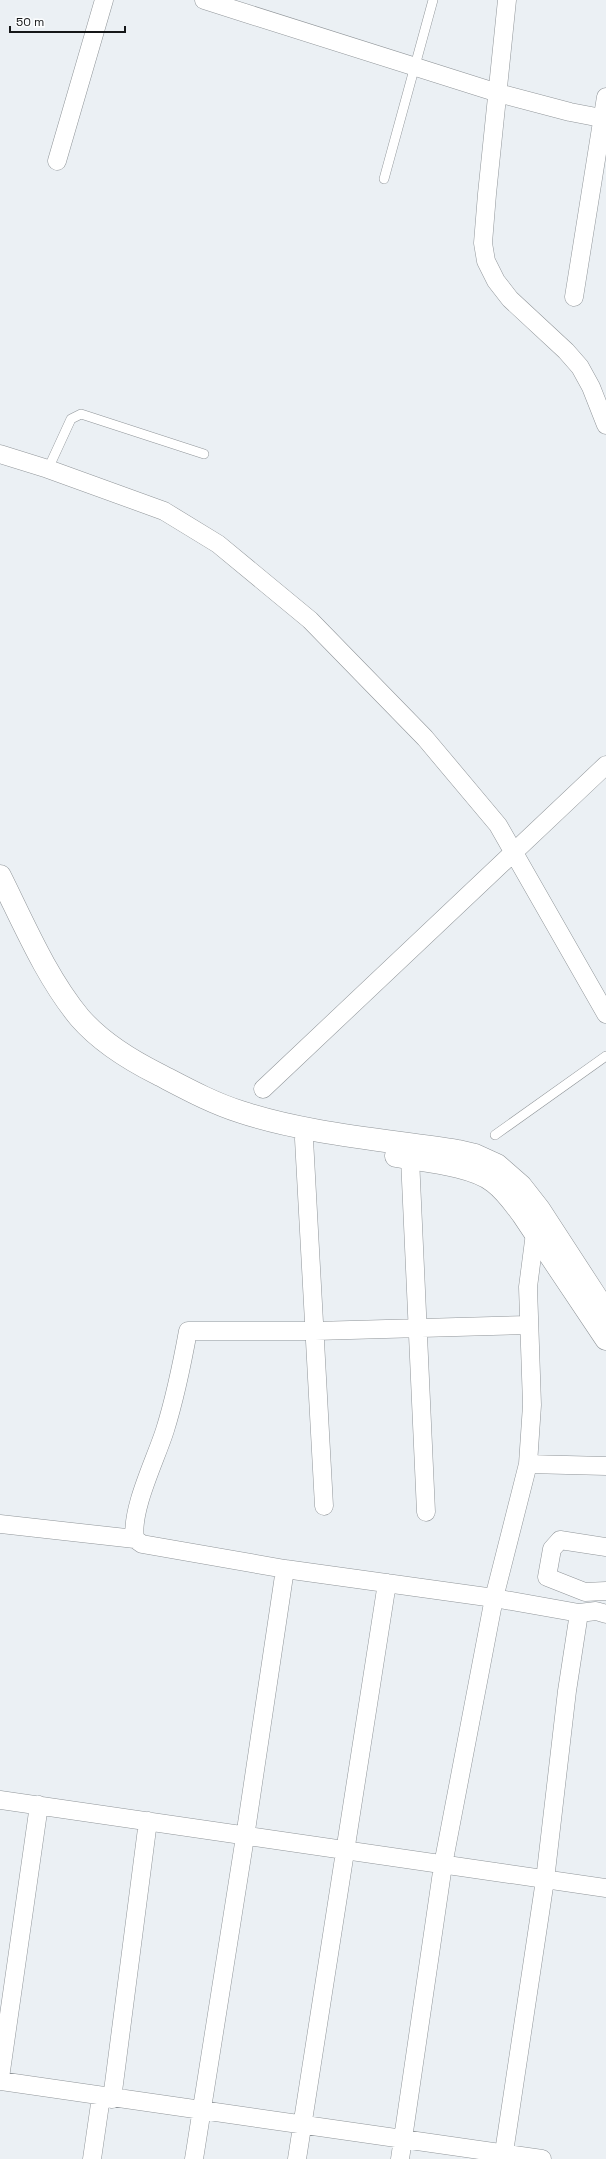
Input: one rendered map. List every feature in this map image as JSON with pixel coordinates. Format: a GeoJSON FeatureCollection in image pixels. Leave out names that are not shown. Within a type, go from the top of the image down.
{"type":"FeatureCollection","features":[{"type":"Feature","properties":{"kind":"street"},"geometry":{"type":"LineString","coordinates":[[57,161],[104,0]]}},
{"type":"Feature","properties":{"kind":"street"},"geometry":{"type":"LineString","coordinates":[[204,0],[498,93],[570,112],[604,119]]}},
{"type":"Feature","properties":{"kind":"street"},"geometry":{"type":"LineString","coordinates":[[507,0],[483,243],[486,261],[496,281],[510,299],[566,351],[598,387],[606,425]]}},
{"type":"Feature","properties":{"kind":"street"},"geometry":{"type":"LineString","coordinates":[[574,297],[604,119],[606,98]]}},
{"type":"Feature","properties":{"kind":"street"},"geometry":{"type":"LineString","coordinates":[[0,454],[48,469],[164,512],[218,544],[310,620],[419,732],[498,825],[514,850],[606,1014]]}},
{"type":"Feature","properties":{"kind":"street"},"geometry":{"type":"LineString","coordinates":[[263,1089],[514,850],[600,771]]}},
{"type":"Feature","properties":{"kind":"street"},"geometry":{"type":"LineString","coordinates":[[0,876],[54,979],[80,1018],[92,1030],[122,1054],[177,1090],[258,1117],[302,1127],[458,1151],[475,1155],[497,1165],[521,1186],[539,1209],[606,1312]]}},
{"type":"Feature","properties":{"kind":"street"},"geometry":{"type":"LineString","coordinates":[[0,902],[47,994],[56,1008],[76,1030],[111,1058],[238,1122],[304,1139],[410,1158],[470,1171],[493,1181],[511,1199],[606,1339]]}},
{"type":"Feature","properties":{"kind":"street"},"geometry":{"type":"LineString","coordinates":[[304,1139],[324,1506]]}},
{"type":"Feature","properties":{"kind":"street"},"geometry":{"type":"LineString","coordinates":[[410,1158],[416,1327],[426,1512]]}},
{"type":"Feature","properties":{"kind":"street"},"geometry":{"type":"LineString","coordinates":[[400,2159],[443,1865],[494,1598],[528,1464],[532,1405],[528,1325],[528,1287],[535,1233]]}},
{"type":"Feature","properties":{"kind":"street"},"geometry":{"type":"LineString","coordinates":[[135,1539],[134,1532],[142,1497],[165,1430],[188,1331],[315,1331],[528,1325]]}},
{"type":"Feature","properties":{"kind":"street"},"geometry":{"type":"LineString","coordinates":[[528,1464],[606,1466]]}},
{"type":"Feature","properties":{"kind":"street"},"geometry":{"type":"LineString","coordinates":[[0,1524],[135,1539],[142,1544],[285,1569],[494,1598],[579,1613],[596,1611],[606,1614]]}},
{"type":"Feature","properties":{"kind":"street"},"geometry":{"type":"LineString","coordinates":[[606,1547],[560,1540],[552,1550],[547,1577],[585,1592],[606,1591]]}},
{"type":"Feature","properties":{"kind":"street"},"geometry":{"type":"LineString","coordinates":[[194,2159],[200,2111],[245,1837],[285,1569]]}},
{"type":"Feature","properties":{"kind":"street"},"geometry":{"type":"LineString","coordinates":[[297,2159],[387,1583]]}},
{"type":"Feature","properties":{"kind":"street"},"geometry":{"type":"LineString","coordinates":[[503,2156],[545,1880],[567,1691],[579,1613]]}},
{"type":"Feature","properties":{"kind":"street"},"geometry":{"type":"LineString","coordinates":[[0,1800],[148,1821],[245,1837],[606,1888]]}},
{"type":"Feature","properties":{"kind":"street"},"geometry":{"type":"LineString","coordinates":[[0,2078],[39,1805]]}},
{"type":"Feature","properties":{"kind":"street"},"geometry":{"type":"LineString","coordinates":[[92,2159],[107,2098],[148,1821]]}},
{"type":"Feature","properties":{"kind":"street"},"geometry":{"type":"LineString","coordinates":[[0,2082],[302,2125],[503,2156],[542,2159]]}},
{"type":"Feature","properties":{"kind":"lane"},"geometry":{"type":"LineString","coordinates":[[384,179],[416,67],[433,0]]}},
{"type":"Feature","properties":{"kind":"lane"},"geometry":{"type":"LineString","coordinates":[[48,469],[71,419],[81,414],[204,454]]}},
{"type":"Feature","properties":{"kind":"lane"},"geometry":{"type":"LineString","coordinates":[[495,1135],[606,1056]]}}]}
